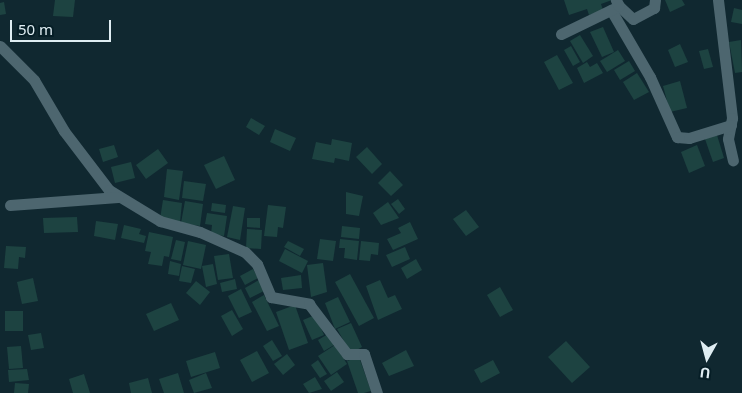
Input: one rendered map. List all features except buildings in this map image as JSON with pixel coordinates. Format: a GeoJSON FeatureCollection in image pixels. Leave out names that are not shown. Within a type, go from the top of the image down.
{"type":"FeatureCollection","features":[{"type":"Feature","properties":{"kind":"street"},"geometry":{"type":"LineString","coordinates":[[616,5],[633,19],[654,8],[655,0]]}},
{"type":"Feature","properties":{"kind":"street"},"geometry":{"type":"LineString","coordinates":[[718,0],[730,125],[728,139],[733,160]]}},
{"type":"Feature","properties":{"kind":"street"},"geometry":{"type":"LineString","coordinates":[[561,34],[616,5]]}},
{"type":"Feature","properties":{"kind":"street"},"geometry":{"type":"LineString","coordinates":[[616,5],[677,137],[689,138],[730,125]]}},
{"type":"Feature","properties":{"kind":"street"},"geometry":{"type":"LineString","coordinates":[[0,46],[34,80],[64,131],[118,198],[160,221],[200,232],[245,252],[257,264],[271,297],[309,304],[347,354],[364,354],[377,393]]}},
{"type":"Feature","properties":{"kind":"street"},"geometry":{"type":"LineString","coordinates":[[10,205],[118,198]]}}]}
